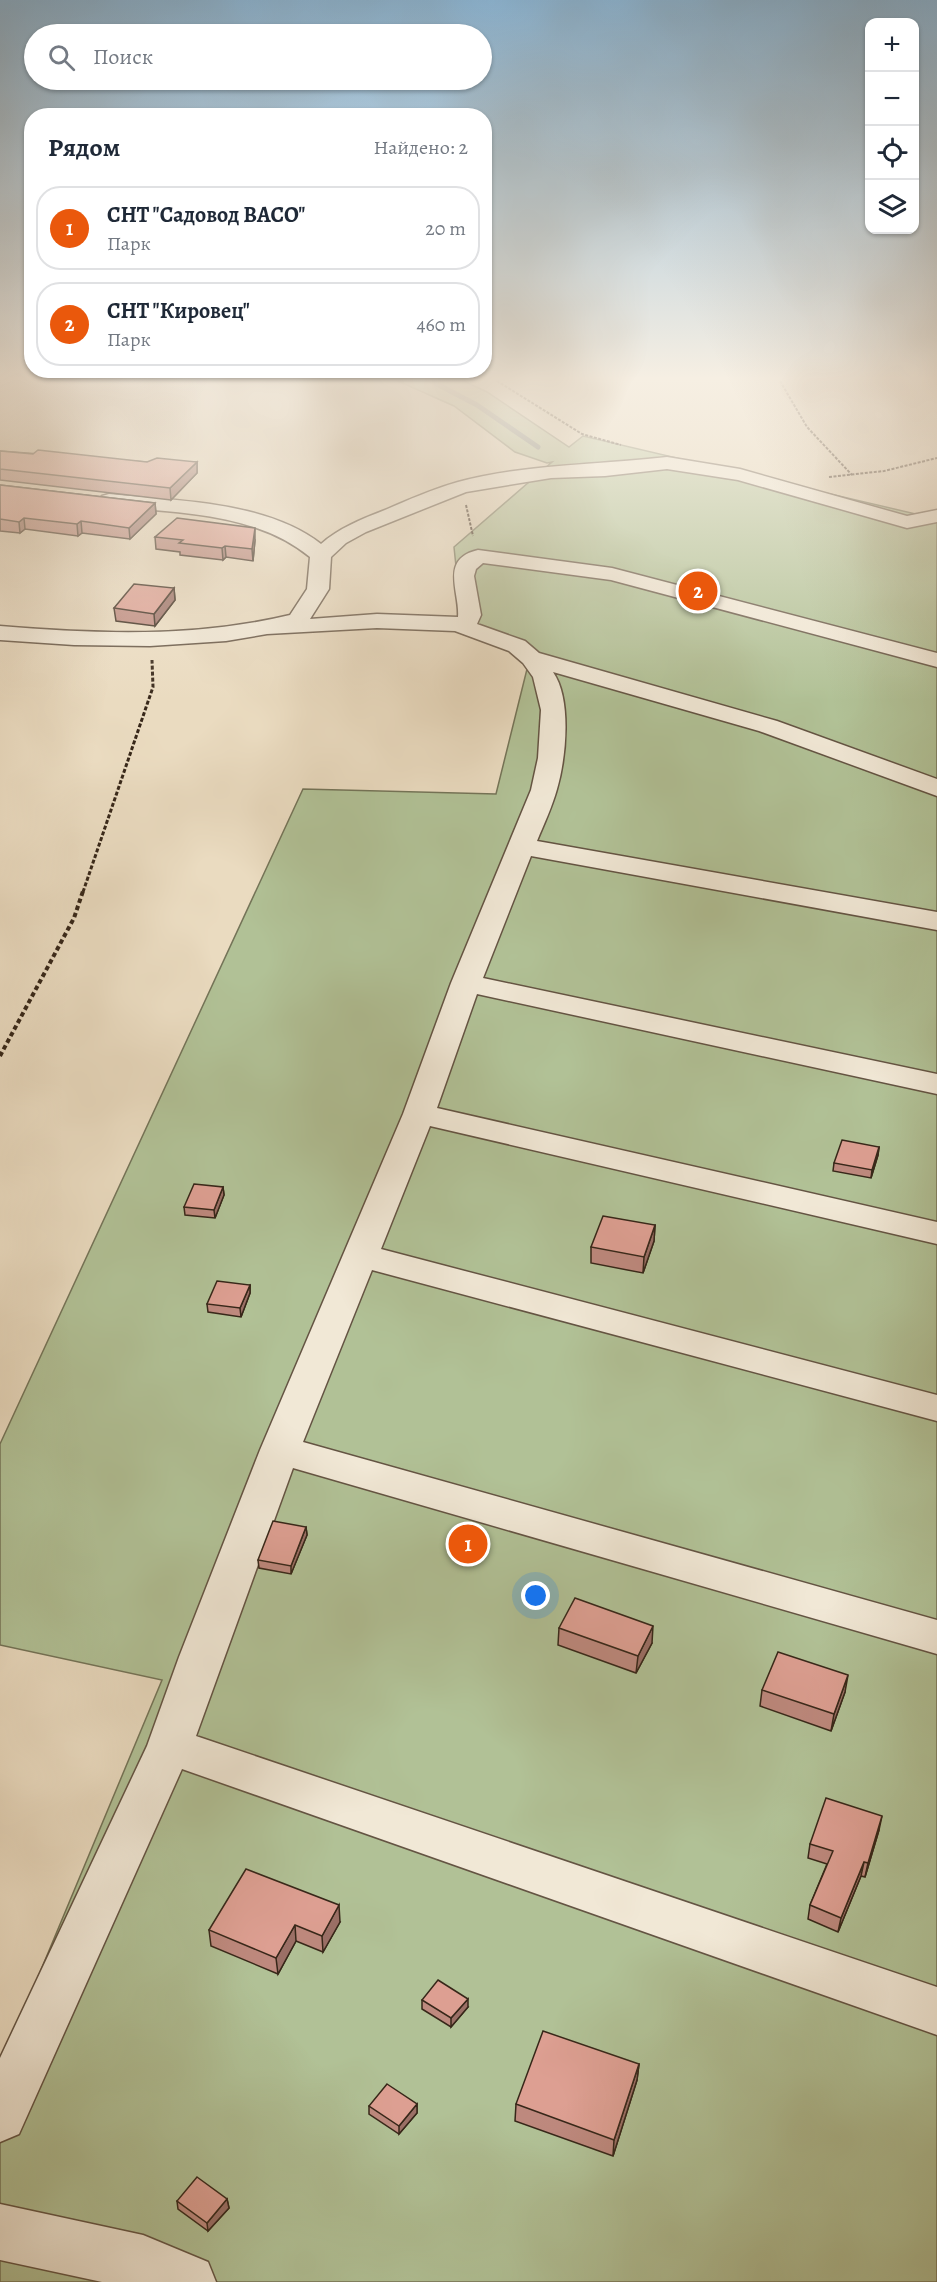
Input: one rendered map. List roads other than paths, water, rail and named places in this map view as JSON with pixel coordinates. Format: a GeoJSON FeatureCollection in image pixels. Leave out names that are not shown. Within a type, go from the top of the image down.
{"type":"FeatureCollection","features":[{"type":"Feature","properties":{"kind":"street"},"geometry":{"type":"LineString","coordinates":[[270,627],[298,620],[318,589],[321,555],[339,540],[359,528],[461,487]]}},
{"type":"Feature","properties":{"kind":"street"},"geometry":{"type":"LineString","coordinates":[[784,487],[907,522],[937,537]]}},
{"type":"Feature","properties":{"kind":"street"},"geometry":{"type":"LineString","coordinates":[[92,498],[232,515],[268,524],[293,535],[321,555]]}},
{"type":"Feature","properties":{"kind":"street"},"geometry":{"type":"LineString","coordinates":[[907,522],[937,516]]}},
{"type":"Feature","properties":{"kind":"street"},"geometry":{"type":"LineString","coordinates":[[458,624],[468,621],[470,615],[462,574],[466,564],[478,556],[612,574],[937,660]]}},
{"type":"Feature","properties":{"kind":"street"},"geometry":{"type":"LineString","coordinates":[[0,633],[53,638],[177,638],[270,627],[377,621],[458,624],[517,646],[531,658],[545,677],[553,710],[551,758],[544,790],[466,983],[419,1114],[280,1450],[201,1657],[170,1746],[0,2116]]}},
{"type":"Feature","properties":{"kind":"street"},"geometry":{"type":"LineString","coordinates":[[531,658],[768,726],[937,789]]}},
{"type":"Feature","properties":{"kind":"street"},"geometry":{"type":"LineString","coordinates":[[522,846],[937,921]]}},
{"type":"Feature","properties":{"kind":"street"},"geometry":{"type":"LineString","coordinates":[[466,983],[937,1084]]}},
{"type":"Feature","properties":{"kind":"street"},"geometry":{"type":"LineString","coordinates":[[419,1114],[937,1233]]}},
{"type":"Feature","properties":{"kind":"street"},"geometry":{"type":"LineString","coordinates":[[362,1256],[937,1408]]}},
{"type":"Feature","properties":{"kind":"street"},"geometry":{"type":"LineString","coordinates":[[280,1450],[937,1637]]}},
{"type":"Feature","properties":{"kind":"street"},"geometry":{"type":"LineString","coordinates":[[170,1746],[937,2011]]}},
{"type":"Feature","properties":{"kind":"street"},"geometry":{"type":"LineString","coordinates":[[0,2232],[142,2263],[188,2282]]}},
{"type":"Feature","properties":{"kind":"place","name":"СНТ \"Кировец\""},"geometry":{"type":"Point","coordinates":[698,591]}},
{"type":"Feature","properties":{"kind":"place","name":"СНТ \"Садовод ВАСО\""},"geometry":{"type":"Point","coordinates":[468,1544]}}]}
